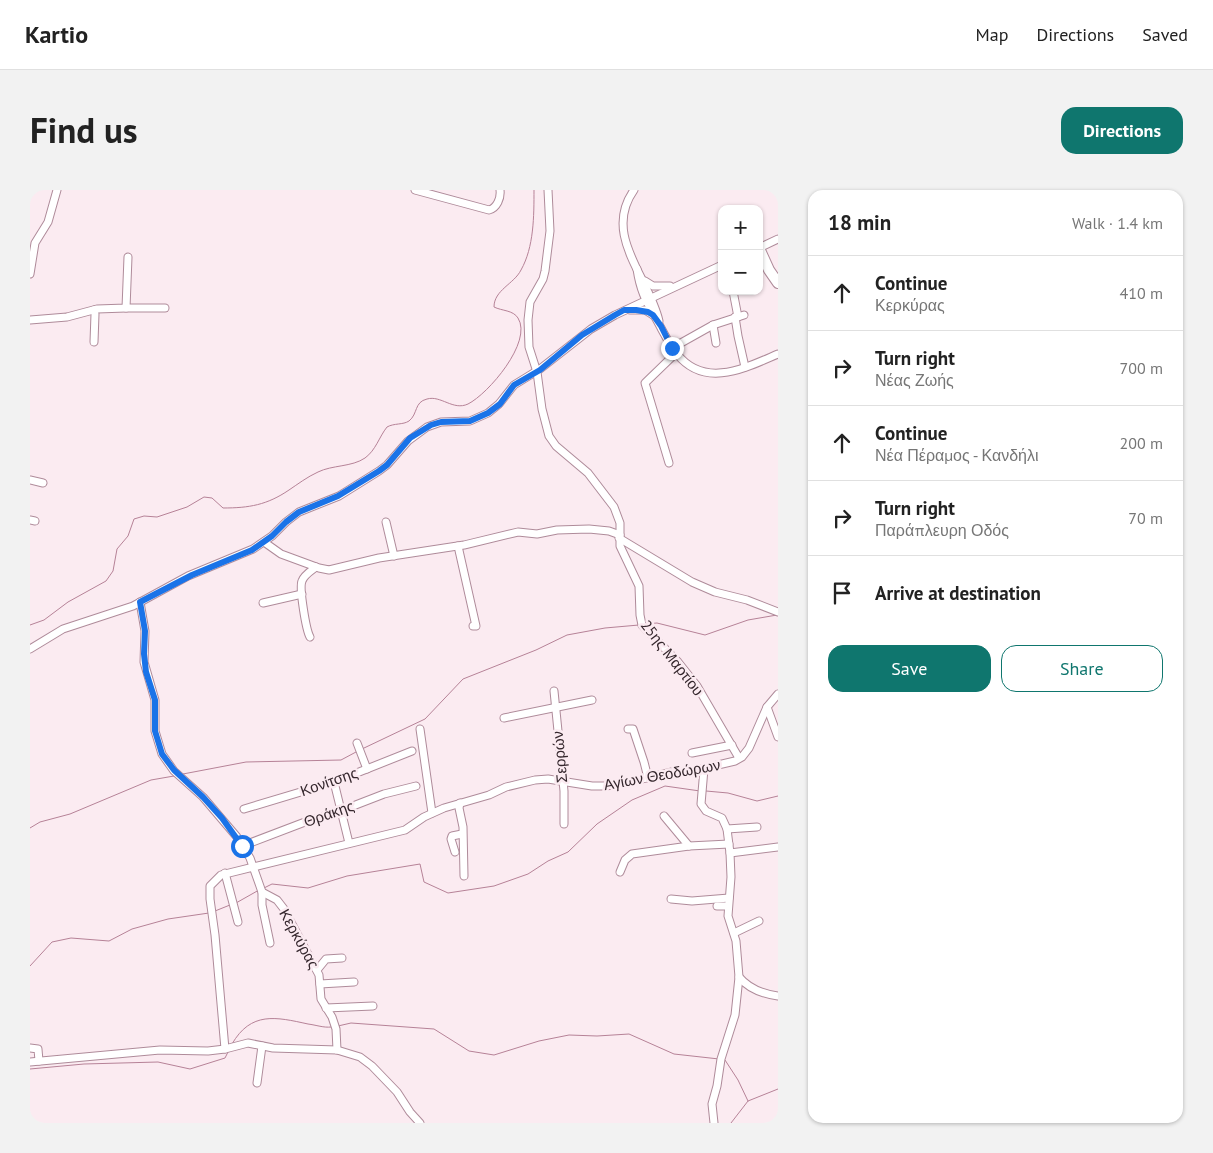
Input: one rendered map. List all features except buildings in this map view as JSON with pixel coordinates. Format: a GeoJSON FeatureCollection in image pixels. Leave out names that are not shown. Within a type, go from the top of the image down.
{"type":"FeatureCollection","features":[{"type":"Feature","properties":{"kind":"highway"},"geometry":{"type":"LineString","coordinates":[[762,250],[778,283]]}},
{"type":"Feature","properties":{"kind":"street"},"geometry":{"type":"LineString","coordinates":[[30,274],[35,243],[48,222],[57,190]]}},
{"type":"Feature","properties":{"kind":"street"},"geometry":{"type":"LineString","coordinates":[[414,190],[489,210],[496,206],[500,190]]}},
{"type":"Feature","properties":{"kind":"street","name":"25ης Μαρτίου"},"geometry":{"type":"LineString","coordinates":[[548,190],[550,231],[546,271],[530,302],[528,320],[529,347],[537,372],[542,409],[551,440],[588,473],[609,498],[619,517],[622,551],[639,586],[642,625],[692,680],[739,758]]}},
{"type":"Feature","properties":{"kind":"street"},"geometry":{"type":"LineString","coordinates":[[634,190],[626,204],[623,228],[626,243],[637,269],[647,283],[653,286],[676,286]]}},
{"type":"Feature","properties":{"kind":"street"},"geometry":{"type":"LineString","coordinates":[[763,246],[778,239]]}},
{"type":"Feature","properties":{"kind":"street"},"geometry":{"type":"LineString","coordinates":[[126,308],[128,257]]}},
{"type":"Feature","properties":{"kind":"street"},"geometry":{"type":"LineString","coordinates":[[30,649],[67,628],[140,602],[188,576],[240,556],[264,542],[299,512],[338,496],[379,471],[387,465],[408,441],[424,429],[437,423],[470,421],[485,415],[496,408],[514,385],[537,372],[582,335],[624,310],[718,267]]}},
{"type":"Feature","properties":{"kind":"street"},"geometry":{"type":"LineString","coordinates":[[637,269],[640,288],[648,299],[674,350],[689,366],[706,373],[724,373],[778,354]]}},
{"type":"Feature","properties":{"kind":"street"},"geometry":{"type":"LineString","coordinates":[[643,278],[653,315],[661,326]]}},
{"type":"Feature","properties":{"kind":"street"},"geometry":{"type":"LineString","coordinates":[[734,295],[739,316],[738,336],[745,367]]}},
{"type":"Feature","properties":{"kind":"street"},"geometry":{"type":"LineString","coordinates":[[30,320],[67,317],[94,310],[165,308]]}},
{"type":"Feature","properties":{"kind":"street"},"geometry":{"type":"LineString","coordinates":[[94,310],[94,342]]}},
{"type":"Feature","properties":{"kind":"street"},"geometry":{"type":"LineString","coordinates":[[624,310],[645,310],[653,315]]}},
{"type":"Feature","properties":{"kind":"street"},"geometry":{"type":"LineString","coordinates":[[669,463],[645,383],[674,350],[713,325],[739,316]]}},
{"type":"Feature","properties":{"kind":"street"},"geometry":{"type":"LineString","coordinates":[[713,325],[716,343]]}},
{"type":"Feature","properties":{"kind":"street"},"geometry":{"type":"LineString","coordinates":[[30,480],[43,483]]}},
{"type":"Feature","properties":{"kind":"street"},"geometry":{"type":"LineString","coordinates":[[386,522],[394,556]]}},
{"type":"Feature","properties":{"kind":"street"},"geometry":{"type":"LineString","coordinates":[[264,542],[281,554],[316,567],[336,569],[394,556],[458,546],[518,532],[536,534],[557,530],[589,529],[620,536],[692,582],[715,592],[747,600],[778,611]]}},
{"type":"Feature","properties":{"kind":"street"},"geometry":{"type":"LineString","coordinates":[[458,546],[476,626],[473,626]]}},
{"type":"Feature","properties":{"kind":"street"},"geometry":{"type":"LineString","coordinates":[[310,637],[302,594],[302,581],[316,567]]}},
{"type":"Feature","properties":{"kind":"street"},"geometry":{"type":"LineString","coordinates":[[262,603],[302,594]]}},
{"type":"Feature","properties":{"kind":"street"},"geometry":{"type":"LineString","coordinates":[[140,602],[145,631],[144,654],[146,672],[155,700],[155,731],[162,754],[174,770],[222,818],[250,858],[262,892],[262,905],[270,943]]}},
{"type":"Feature","properties":{"kind":"street","name":"Σερρών"},"geometry":{"type":"LineString","coordinates":[[554,692],[563,781],[564,824]]}},
{"type":"Feature","properties":{"kind":"street","name":"Αγίων Θεοδώρων"},"geometry":{"type":"LineString","coordinates":[[225,874],[405,830],[432,813],[489,795],[506,787],[535,780],[548,779],[598,786],[630,782],[671,772],[692,771],[730,763],[739,758],[748,748],[767,707],[778,694]]}},
{"type":"Feature","properties":{"kind":"street"},"geometry":{"type":"LineString","coordinates":[[504,718],[592,700]]}},
{"type":"Feature","properties":{"kind":"street"},"geometry":{"type":"LineString","coordinates":[[767,707],[778,737]]}},
{"type":"Feature","properties":{"kind":"street"},"geometry":{"type":"LineString","coordinates":[[420,729],[432,813]]}},
{"type":"Feature","properties":{"kind":"street"},"geometry":{"type":"LineString","coordinates":[[628,729],[633,729],[647,758],[648,778]]}},
{"type":"Feature","properties":{"kind":"street"},"geometry":{"type":"LineString","coordinates":[[357,743],[367,769]]}},
{"type":"Feature","properties":{"kind":"street"},"geometry":{"type":"LineString","coordinates":[[692,753],[732,745]]}},
{"type":"Feature","properties":{"kind":"street","name":"Κονίτσης"},"geometry":{"type":"LineString","coordinates":[[244,809],[334,782],[412,751]]}},
{"type":"Feature","properties":{"kind":"street"},"geometry":{"type":"LineString","coordinates":[[704,769],[701,804],[706,811],[722,818],[727,829],[730,853],[728,916],[734,933],[739,977],[733,1024],[721,1059],[712,1104],[714,1123]]}},
{"type":"Feature","properties":{"kind":"street"},"geometry":{"type":"LineString","coordinates":[[334,782],[348,844]]}},
{"type":"Feature","properties":{"kind":"street","name":"Θράκης"},"geometry":{"type":"LineString","coordinates":[[242,846],[384,794],[416,786]]}},
{"type":"Feature","properties":{"kind":"street"},"geometry":{"type":"LineString","coordinates":[[460,803],[459,808],[463,827],[464,876]]}},
{"type":"Feature","properties":{"kind":"street"},"geometry":{"type":"LineString","coordinates":[[664,816],[689,846]]}},
{"type":"Feature","properties":{"kind":"street"},"geometry":{"type":"LineString","coordinates":[[727,829],[757,828]]}},
{"type":"Feature","properties":{"kind":"street"},"geometry":{"type":"LineString","coordinates":[[454,852],[452,836],[462,834]]}},
{"type":"Feature","properties":{"kind":"street"},"geometry":{"type":"LineString","coordinates":[[620,872],[625,860],[632,854],[689,846],[729,844]]}},
{"type":"Feature","properties":{"kind":"street"},"geometry":{"type":"LineString","coordinates":[[730,853],[778,847]]}},
{"type":"Feature","properties":{"kind":"street"},"geometry":{"type":"LineString","coordinates":[[225,1049],[210,886],[214,880],[225,874],[238,922]]}},
{"type":"Feature","properties":{"kind":"street","name":"Κερκύρας"},"geometry":{"type":"LineString","coordinates":[[262,892],[277,900],[284,909],[317,970],[321,999],[332,1016],[336,1029],[337,1050]]}},
{"type":"Feature","properties":{"kind":"street"},"geometry":{"type":"LineString","coordinates":[[671,899],[728,902]]}},
{"type":"Feature","properties":{"kind":"street"},"geometry":{"type":"LineString","coordinates":[[717,906],[728,902]]}},
{"type":"Feature","properties":{"kind":"street"},"geometry":{"type":"LineString","coordinates":[[734,933],[759,921]]}},
{"type":"Feature","properties":{"kind":"street"},"geometry":{"type":"LineString","coordinates":[[317,970],[326,959],[342,958]]}},
{"type":"Feature","properties":{"kind":"street"},"geometry":{"type":"LineString","coordinates":[[739,977],[751,988]]}},
{"type":"Feature","properties":{"kind":"street"},"geometry":{"type":"LineString","coordinates":[[320,984],[354,982]]}},
{"type":"Feature","properties":{"kind":"street"},"geometry":{"type":"LineString","coordinates":[[739,987],[751,988],[765,994],[778,996]]}},
{"type":"Feature","properties":{"kind":"street"},"geometry":{"type":"LineString","coordinates":[[326,1008],[374,1006]]}},
{"type":"Feature","properties":{"kind":"street"},"geometry":{"type":"LineString","coordinates":[[30,1062],[160,1050],[208,1051],[248,1043],[273,1048],[337,1050],[360,1057],[372,1066],[397,1092],[420,1123]]}},
{"type":"Feature","properties":{"kind":"street"},"geometry":{"type":"LineString","coordinates":[[257,1082],[262,1046]]}},
{"type":"Feature","properties":{"kind":"street"},"geometry":{"type":"LineString","coordinates":[[30,1048],[38,1049],[39,1061]]}},
{"type":"Feature","properties":{"kind":"waterway"},"geometry":{"type":"LineString","coordinates":[[30,625],[44,620],[68,602],[106,581],[113,571],[117,549],[128,536],[134,519],[144,516],[157,517],[187,507],[204,497],[212,498],[223,508],[250,506],[265,502],[281,495],[318,472],[354,463],[365,458],[372,451],[387,427],[409,421],[418,405],[427,399],[432,398],[463,406],[477,398],[497,379],[514,353],[519,340],[521,328],[516,315],[494,307],[497,296],[518,275],[529,251],[534,210],[534,190]]}},
{"type":"Feature","properties":{"kind":"waterway"},"geometry":{"type":"LineString","coordinates":[[646,624],[657,623],[705,635],[748,620],[777,615]]}},
{"type":"Feature","properties":{"kind":"waterway"},"geometry":{"type":"LineString","coordinates":[[362,749],[425,719],[463,679],[536,650],[567,635],[605,628],[639,625]]}},
{"type":"Feature","properties":{"kind":"waterway"},"geometry":{"type":"LineString","coordinates":[[183,774],[246,762],[341,760],[356,752]]}},
{"type":"Feature","properties":{"kind":"waterway"},"geometry":{"type":"LineString","coordinates":[[30,828],[40,822],[70,814],[151,780],[174,776]]}},
{"type":"Feature","properties":{"kind":"waterway"},"geometry":{"type":"LineString","coordinates":[[264,888],[272,884],[308,888],[347,876],[420,864],[424,882],[448,893],[494,886],[528,874],[548,861],[568,852],[597,824],[632,800],[665,786],[700,791]]}},
{"type":"Feature","properties":{"kind":"waterway"},"geometry":{"type":"LineString","coordinates":[[706,791],[728,793],[757,801],[778,796]]}},
{"type":"Feature","properties":{"kind":"waterway"},"geometry":{"type":"LineString","coordinates":[[236,903],[259,890]]}},
{"type":"Feature","properties":{"kind":"waterway"},"geometry":{"type":"LineString","coordinates":[[215,911],[230,905]]}},
{"type":"Feature","properties":{"kind":"waterway"},"geometry":{"type":"LineString","coordinates":[[30,966],[52,942],[71,938],[109,941],[132,929],[168,919],[209,913]]}},
{"type":"Feature","properties":{"kind":"waterway"},"geometry":{"type":"LineString","coordinates":[[232,1044],[239,1033],[247,1026],[265,1019],[331,1027]]}},
{"type":"Feature","properties":{"kind":"waterway"},"geometry":{"type":"LineString","coordinates":[[338,1026],[351,1023],[434,1029],[469,1051],[494,1055],[539,1041],[569,1035],[629,1034],[674,1054],[719,1059]]}},
{"type":"Feature","properties":{"kind":"waterway"},"geometry":{"type":"LineString","coordinates":[[30,1069],[84,1064],[158,1062],[190,1069],[225,1058],[228,1052]]}},
{"type":"Feature","properties":{"kind":"waterway"},"geometry":{"type":"LineString","coordinates":[[723,1059],[738,1080],[748,1101]]}},
{"type":"Feature","properties":{"kind":"waterway"},"geometry":{"type":"LineString","coordinates":[[731,1123],[748,1101],[778,1089]]}},
{"type":"Feature","properties":{"kind":"route"},"geometry":{"type":"LineString","coordinates":[[242,846],[222,818],[167,763],[162,754],[155,731],[155,700],[146,672],[144,654],[145,631],[140,602],[192,575],[252,550],[272,536],[299,512],[328,502],[379,471],[387,465],[410,438],[434,423],[470,421],[492,411],[500,404],[514,385],[540,370],[582,335],[624,310],[645,310],[653,315],[672,348]]}}]}
